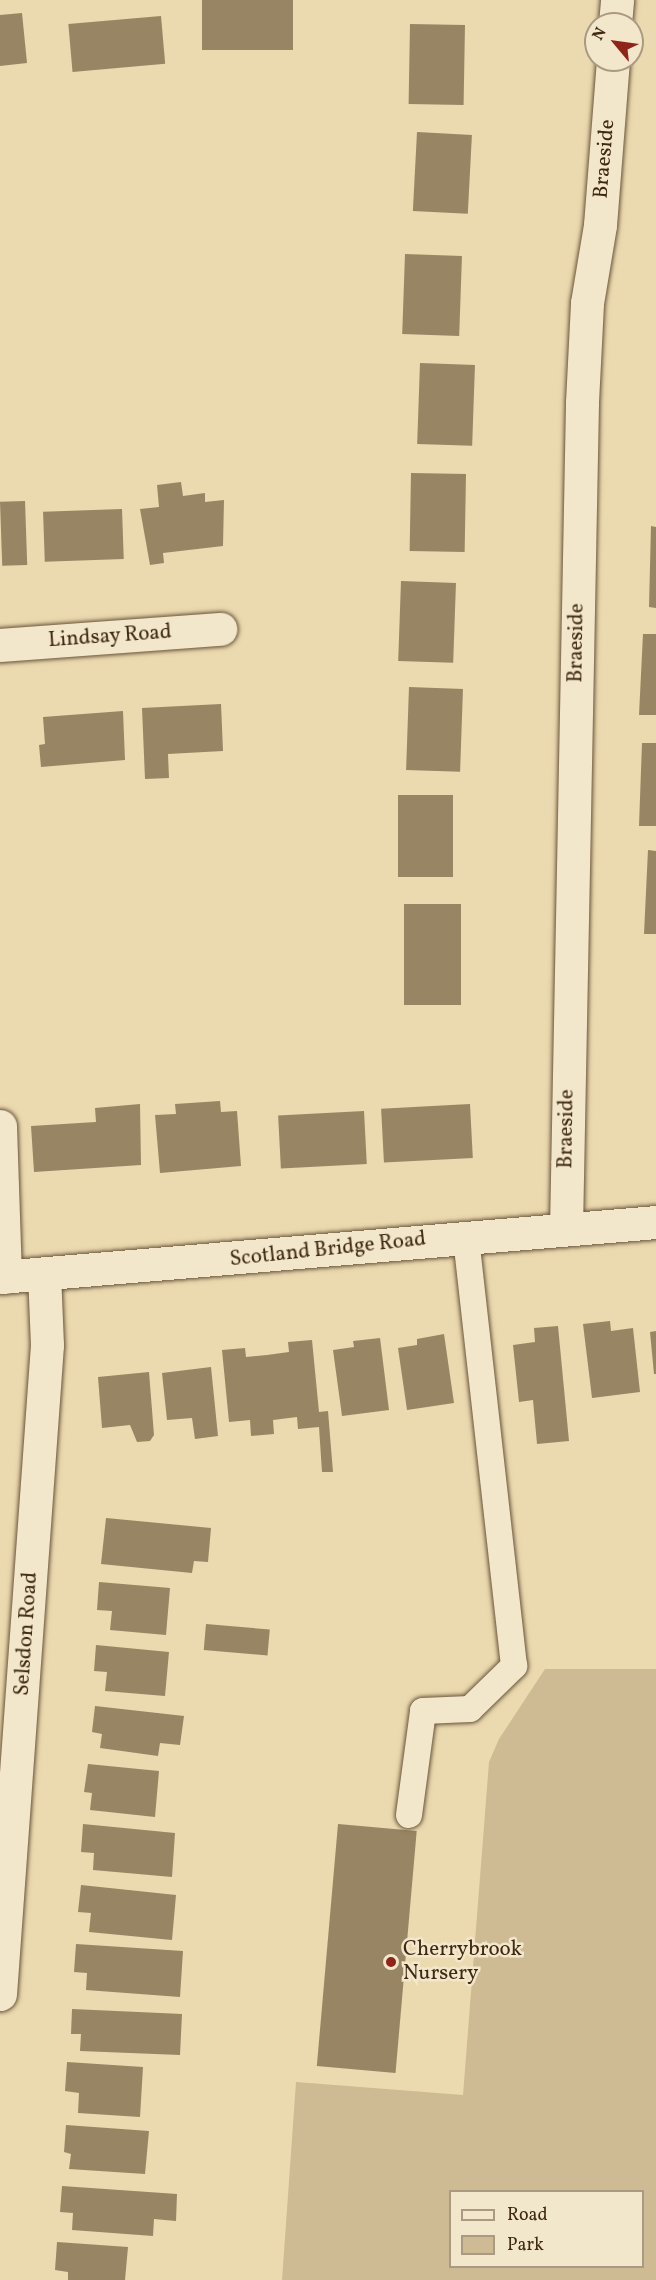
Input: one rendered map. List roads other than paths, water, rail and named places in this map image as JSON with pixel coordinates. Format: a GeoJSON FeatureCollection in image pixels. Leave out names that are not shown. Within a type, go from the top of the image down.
{"type":"FeatureCollection","features":[{"type":"Feature","properties":{"kind":"street","name":"Braeside"},"geometry":{"type":"LineString","coordinates":[[566,1229],[582,402],[587,303],[600,225],[612,72]]}},
{"type":"Feature","properties":{"kind":"street","name":"Lindsay Road"},"geometry":{"type":"LineString","coordinates":[[0,645],[220,629]]}},
{"type":"Feature","properties":{"kind":"street"},"geometry":{"type":"LineString","coordinates":[[0,1126],[2,1277]]}},
{"type":"Feature","properties":{"kind":"street","name":"Scotland Bridge Road"},"geometry":{"type":"LineString","coordinates":[[2,1277],[466,1236],[656,1222]]}},
{"type":"Feature","properties":{"kind":"street","name":"Selsdon Road"},"geometry":{"type":"LineString","coordinates":[[0,1994],[47,1345],[44,1274]]}},
{"type":"Feature","properties":{"kind":"lane"},"geometry":{"type":"LineString","coordinates":[[409,1815],[423,1711],[470,1709],[514,1666],[466,1236]]}},
{"type":"Feature","properties":{"kind":"place","name":"Cherrybrook Nursery"},"geometry":{"type":"Point","coordinates":[391,1962]}}]}
